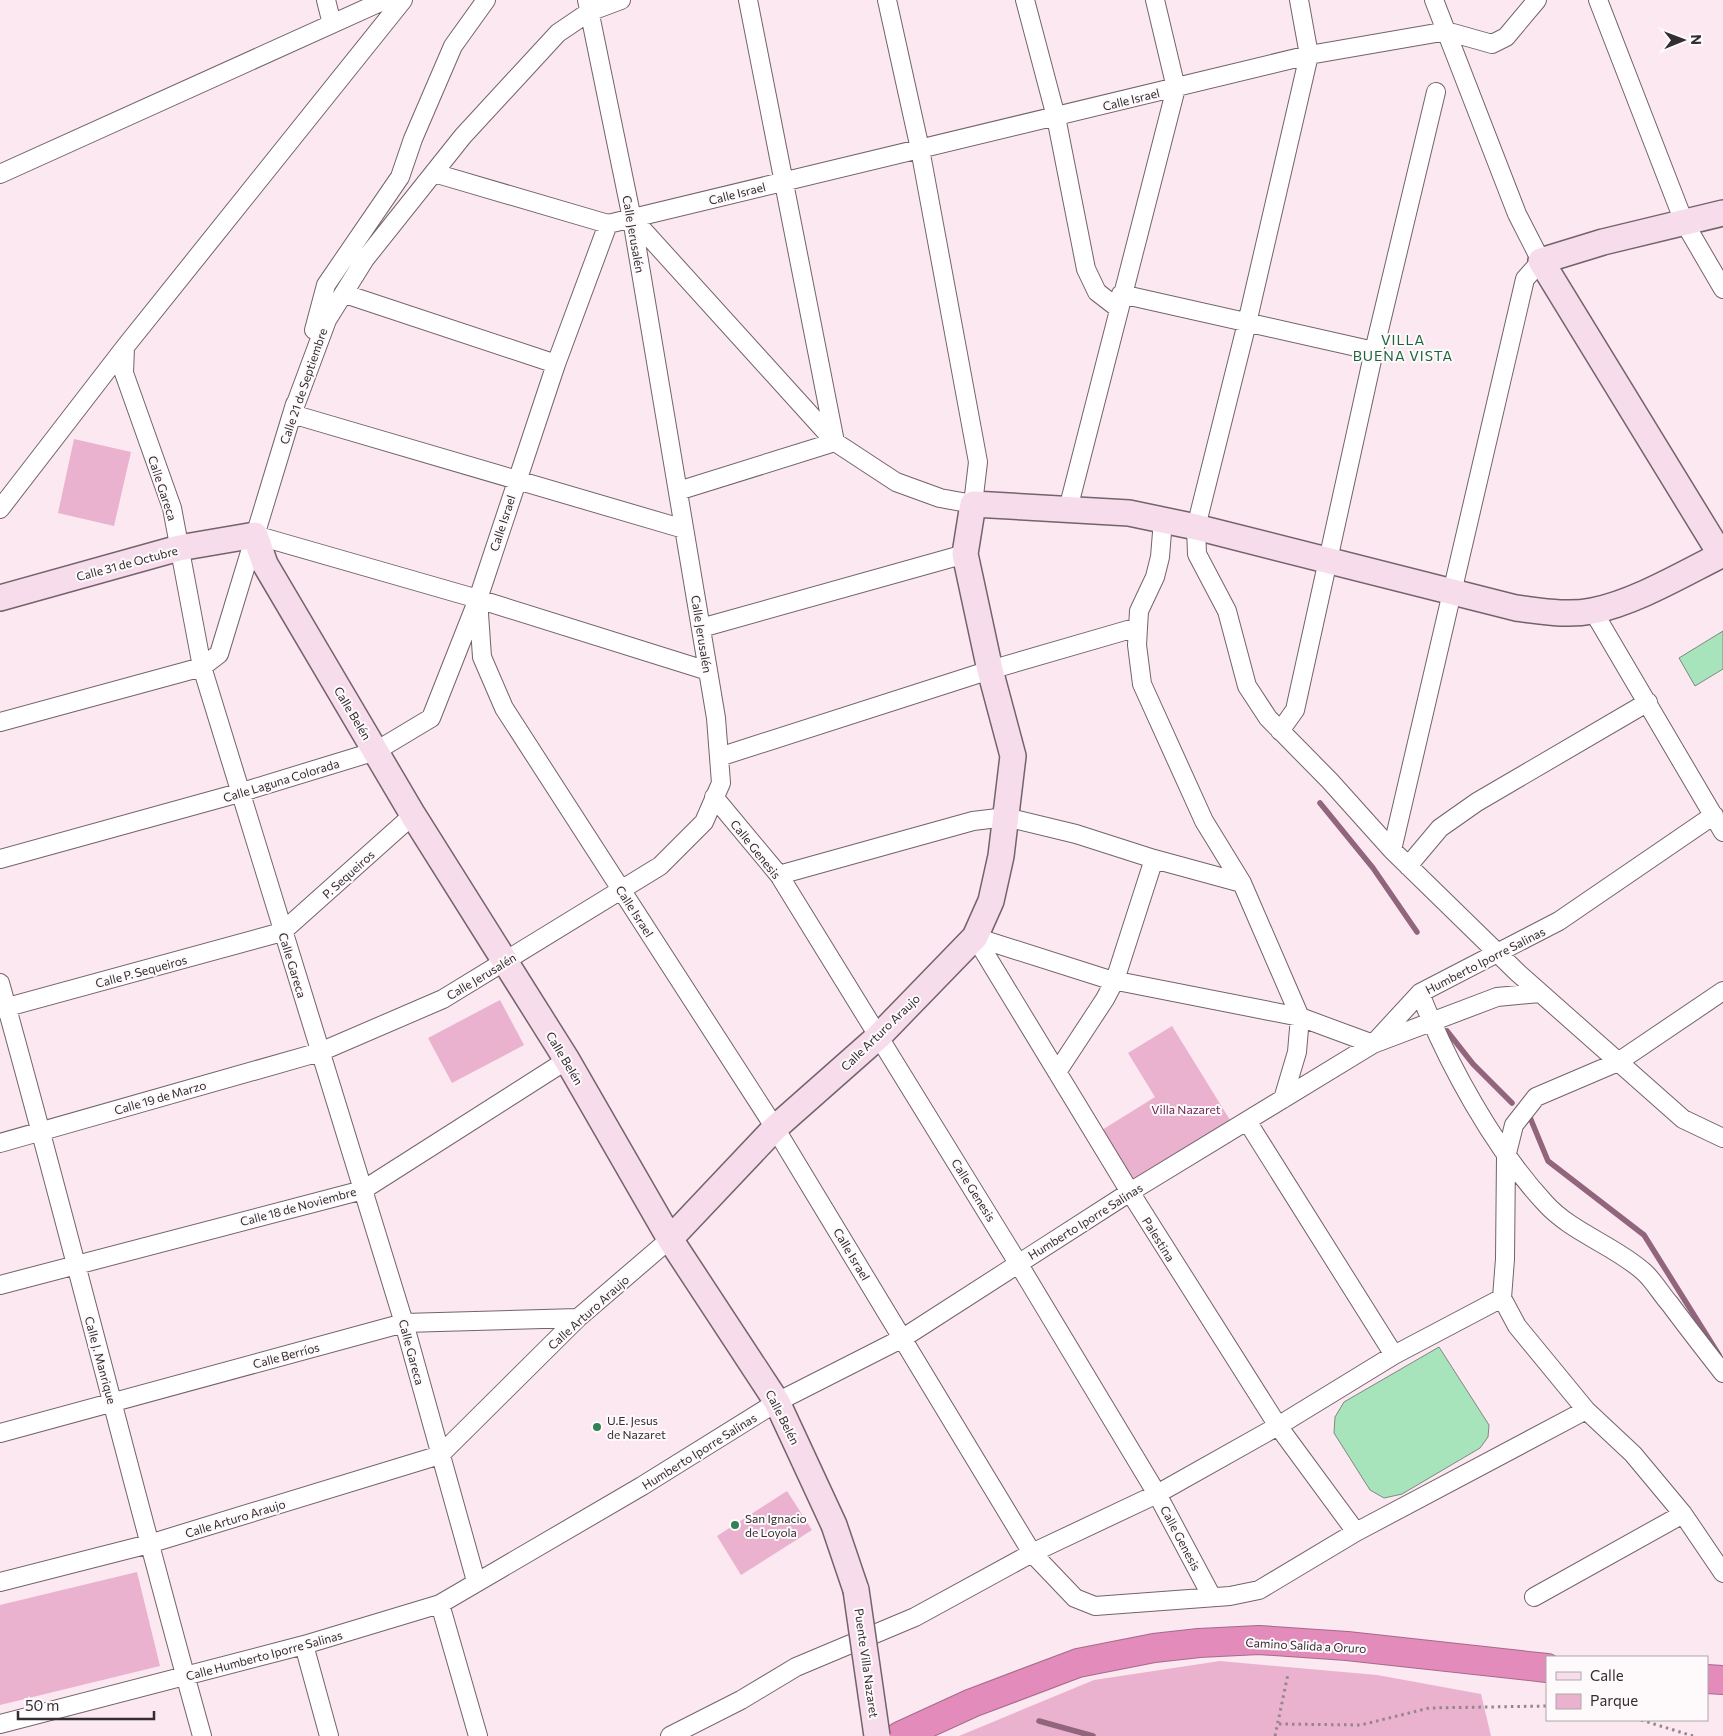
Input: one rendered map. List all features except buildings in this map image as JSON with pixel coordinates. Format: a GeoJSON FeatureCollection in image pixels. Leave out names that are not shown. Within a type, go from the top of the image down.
{"type":"FeatureCollection","features":[{"type":"Feature","properties":{"kind":"highway","name":"Camino Salida a Oruro"},"geometry":{"type":"LineString","coordinates":[[900,1736],[972,1703],[1078,1663],[1154,1648],[1198,1643],[1259,1640],[1347,1646],[1546,1668]]}},
{"type":"Feature","properties":{"kind":"highway"},"geometry":{"type":"LineString","coordinates":[[1708,1679],[1723,1680]]}},
{"type":"Feature","properties":{"kind":"street"},"geometry":{"type":"LineString","coordinates":[[326,0],[332,24]]}},
{"type":"Feature","properties":{"kind":"street"},"geometry":{"type":"LineString","coordinates":[[0,174],[385,0]]}},
{"type":"Feature","properties":{"kind":"street"},"geometry":{"type":"LineString","coordinates":[[0,509],[125,347],[403,0]]}},
{"type":"Feature","properties":{"kind":"street"},"geometry":{"type":"LineString","coordinates":[[486,0],[453,46],[412,139],[400,177],[326,285],[292,414],[684,529]]}},
{"type":"Feature","properties":{"kind":"street","name":"Calle 21 de Septiembre"},"geometry":{"type":"LineString","coordinates":[[0,722],[202,666],[219,654],[292,414],[327,320],[345,294],[365,259],[463,136],[558,33],[588,6],[621,0]]}},
{"type":"Feature","properties":{"kind":"street"},"geometry":{"type":"LineString","coordinates":[[748,0],[835,442]]}},
{"type":"Feature","properties":{"kind":"street"},"geometry":{"type":"LineString","coordinates":[[887,0],[920,149],[978,462],[973,504]]}},
{"type":"Feature","properties":{"kind":"street"},"geometry":{"type":"LineString","coordinates":[[1025,0],[1056,117],[1086,269],[1097,292],[1120,302],[1247,323],[1374,351]]}},
{"type":"Feature","properties":{"kind":"street"},"geometry":{"type":"LineString","coordinates":[[1068,509],[1176,88],[1155,0]]}},
{"type":"Feature","properties":{"kind":"street"},"geometry":{"type":"LineString","coordinates":[[1299,0],[1309,56],[1247,323],[1196,527],[1197,554],[1227,611],[1247,686],[1268,718],[1330,781],[1392,850],[1540,993],[1683,1119],[1723,1138]]}},
{"type":"Feature","properties":{"kind":"street"},"geometry":{"type":"LineString","coordinates":[[632,218],[835,442],[896,482],[940,498],[973,504],[1128,513],[1196,527],[1516,608],[1566,613],[1593,611],[1644,594],[1722,554],[1541,261],[1517,214],[1434,0]]}},
{"type":"Feature","properties":{"kind":"street","name":"Calle Israel"},"geometry":{"type":"LineString","coordinates":[[1537,0],[1506,37],[1492,44],[1453,33],[1446,33],[1309,56],[608,224],[556,364],[478,599],[482,657],[504,708],[775,1128],[1032,1553],[1075,1598],[1095,1606],[1212,1597],[1259,1590],[1356,1532],[1586,1410]]}},
{"type":"Feature","properties":{"kind":"street"},"geometry":{"type":"LineString","coordinates":[[1598,0],[1684,222],[1723,289]]}},
{"type":"Feature","properties":{"kind":"street","name":"Calle Jerusalén"},"geometry":{"type":"LineString","coordinates":[[320,1052],[443,999],[660,866],[704,822],[721,783],[708,671],[632,218],[588,6]]}},
{"type":"Feature","properties":{"kind":"street"},"geometry":{"type":"LineString","coordinates":[[1280,731],[1295,710],[1374,351],[1436,92]]}},
{"type":"Feature","properties":{"kind":"street"},"geometry":{"type":"LineString","coordinates":[[434,173],[608,224]]}},
{"type":"Feature","properties":{"kind":"street"},"geometry":{"type":"LineString","coordinates":[[1392,850],[1525,278],[1541,261],[1603,242],[1723,213]]}},
{"type":"Feature","properties":{"kind":"street"},"geometry":{"type":"LineString","coordinates":[[345,294],[556,364]]}},
{"type":"Feature","properties":{"kind":"street","name":"Calle Gareca"},"geometry":{"type":"LineString","coordinates":[[125,347],[124,374],[172,508],[202,666],[239,793],[404,1323],[476,1581]]}},
{"type":"Feature","properties":{"kind":"street"},"geometry":{"type":"LineString","coordinates":[[678,491],[835,442]]}},
{"type":"Feature","properties":{"kind":"street","name":"Calle Arturo Araujo"},"geometry":{"type":"LineString","coordinates":[[0,1582],[149,1544],[440,1455],[578,1318],[670,1239],[775,1128],[878,1037],[976,937],[991,901],[1002,856],[1013,756],[990,670],[966,554],[973,504]]}},
{"type":"Feature","properties":{"kind":"street"},"geometry":{"type":"LineString","coordinates":[[1163,520],[1160,556],[1155,577],[1139,611],[1136,645],[1142,684],[1204,821],[1242,883],[1300,1017],[1297,1052],[1283,1099]]}},
{"type":"Feature","properties":{"kind":"street"},"geometry":{"type":"LineString","coordinates":[[255,535],[478,599],[708,671]]}},
{"type":"Feature","properties":{"kind":"street","name":"Calle 31 de Octubre"},"geometry":{"type":"LineString","coordinates":[[0,598],[180,548],[255,535]]}},
{"type":"Feature","properties":{"kind":"street","name":"Calle Belén"},"geometry":{"type":"LineString","coordinates":[[255,535],[265,564],[413,815],[567,1060],[670,1239],[777,1402],[834,1525],[856,1590]]}},
{"type":"Feature","properties":{"kind":"street"},"geometry":{"type":"LineString","coordinates":[[701,628],[966,554]]}},
{"type":"Feature","properties":{"kind":"street","name":"Calle Laguna Colorada"},"geometry":{"type":"LineString","coordinates":[[0,859],[239,793],[376,751],[431,718],[478,599]]}},
{"type":"Feature","properties":{"kind":"street"},"geometry":{"type":"LineString","coordinates":[[1593,611],[1723,832]]}},
{"type":"Feature","properties":{"kind":"street"},"geometry":{"type":"LineString","coordinates":[[719,757],[990,670],[1138,627]]}},
{"type":"Feature","properties":{"kind":"street"},"geometry":{"type":"LineString","coordinates":[[1408,866],[1440,828],[1477,802],[1648,702]]}},
{"type":"Feature","properties":{"kind":"street","name":"Calle Genesis"},"geometry":{"type":"LineString","coordinates":[[714,797],[779,875],[1018,1263],[1157,1494],[1212,1597]]}},
{"type":"Feature","properties":{"kind":"street","name":"P. Sequeiros"},"geometry":{"type":"LineString","coordinates":[[282,932],[413,815]]}},
{"type":"Feature","properties":{"kind":"street","name":"Humberto Iporre Salinas"},"geometry":{"type":"LineString","coordinates":[[440,1604],[476,1581],[642,1486],[777,1402],[903,1338],[1130,1192],[1373,1044],[1420,993],[1500,954],[1559,921],[1714,815]]}},
{"type":"Feature","properties":{"kind":"street"},"geometry":{"type":"LineString","coordinates":[[779,875],[973,821],[1006,817],[1076,834],[1154,859],[1242,883]]}},
{"type":"Feature","properties":{"kind":"street"},"geometry":{"type":"LineString","coordinates":[[1057,1072],[1105,999],[1115,980],[1154,859]]}},
{"type":"Feature","properties":{"kind":"street","name":"Calle P. Sequeiros"},"geometry":{"type":"LineString","coordinates":[[3,1009],[282,932]]}},
{"type":"Feature","properties":{"kind":"street"},"geometry":{"type":"LineString","coordinates":[[976,937],[1115,980],[1300,1017],[1373,1044],[1497,998],[1540,993]]}},
{"type":"Feature","properties":{"kind":"street","name":"Palestina"},"geometry":{"type":"LineString","coordinates":[[976,937],[1130,1192],[1278,1426],[1356,1532]]}},
{"type":"Feature","properties":{"kind":"street","name":"Calle J. Manrique"},"geometry":{"type":"LineString","coordinates":[[0,983],[3,1009],[42,1131],[149,1544],[202,1736]]}},
{"type":"Feature","properties":{"kind":"street"},"geometry":{"type":"LineString","coordinates":[[1723,991],[1618,1062],[1536,1097],[1514,1125],[1507,1154],[1505,1259],[1502,1298],[1517,1326],[1586,1410],[1633,1454],[1683,1514],[1723,1573]]}},
{"type":"Feature","properties":{"kind":"street"},"geometry":{"type":"LineString","coordinates":[[1420,993],[1431,1021],[1486,1126],[1546,1204],[1572,1225],[1614,1249],[1645,1273],[1723,1373]]}},
{"type":"Feature","properties":{"kind":"street","name":"Calle 19 de Marzo"},"geometry":{"type":"LineString","coordinates":[[0,1143],[320,1052]]}},
{"type":"Feature","properties":{"kind":"street","name":"Calle 18 de Noviembre"},"geometry":{"type":"LineString","coordinates":[[0,1285],[363,1190],[567,1060]]}},
{"type":"Feature","properties":{"kind":"street"},"geometry":{"type":"LineString","coordinates":[[1248,1121],[1394,1355]]}},
{"type":"Feature","properties":{"kind":"street"},"geometry":{"type":"LineString","coordinates":[[670,1736],[741,1700],[796,1667],[914,1617],[1032,1553],[1157,1494],[1278,1426],[1394,1355],[1502,1298]]}},
{"type":"Feature","properties":{"kind":"street","name":"Calle Berríos"},"geometry":{"type":"LineString","coordinates":[[0,1433],[404,1323],[578,1318]]}},
{"type":"Feature","properties":{"kind":"street"},"geometry":{"type":"LineString","coordinates":[[1534,1597],[1683,1514]]}},
{"type":"Feature","properties":{"kind":"street","name":"Puente Villa Nazaret"},"geometry":{"type":"LineString","coordinates":[[856,1590],[877,1736]]}},
{"type":"Feature","properties":{"kind":"street"},"geometry":{"type":"LineString","coordinates":[[440,1604],[478,1736]]}},
{"type":"Feature","properties":{"kind":"street","name":"Calle Humberto Iporre Salinas"},"geometry":{"type":"LineString","coordinates":[[0,1724],[304,1645],[440,1604]]}},
{"type":"Feature","properties":{"kind":"street"},"geometry":{"type":"LineString","coordinates":[[304,1645],[329,1736]]}},
{"type":"Feature","properties":{"kind":"street"},"geometry":{"type":"LineString","coordinates":[[698,1736],[741,1700]]}},
{"type":"Feature","properties":{"kind":"path"},"geometry":{"type":"LineString","coordinates":[[1276,1736],[1288,1674]]}},
{"type":"Feature","properties":{"kind":"path"},"geometry":{"type":"LineString","coordinates":[[1279,1724],[1361,1725],[1429,1708],[1546,1706]]}},
{"type":"Feature","properties":{"kind":"path"},"geometry":{"type":"LineString","coordinates":[[1644,1721],[1693,1736]]}},
{"type":"Feature","properties":{"kind":"green space"},"geometry":{"type":"Polygon","coordinates":[[[74,439],[131,452],[114,526],[58,513],[74,439]]]}},
{"type":"Feature","properties":{"kind":"green space"},"geometry":{"type":"Polygon","coordinates":[[[500,1000],[524,1045],[452,1083],[428,1038],[500,1000]]]}},
{"type":"Feature","properties":{"kind":"green space","name":"Villa Nazaret"},"geometry":{"type":"Polygon","coordinates":[[[1172,1026],[1230,1120],[1132,1180],[1102,1130],[1155,1097],[1128,1053],[1172,1026]]]}},
{"type":"Feature","properties":{"kind":"green space"},"geometry":{"type":"Polygon","coordinates":[[[787,1491],[812,1530],[741,1575],[717,1536],[787,1491]]]}},
{"type":"Feature","properties":{"kind":"green space"},"geometry":{"type":"Polygon","coordinates":[[[137,1572],[160,1666],[0,1705],[0,1605],[137,1572]]]}},
{"type":"Feature","properties":{"kind":"green space"},"geometry":{"type":"Polygon","coordinates":[[[1220,1661],[1377,1675],[1481,1694],[1491,1736],[959,1736],[1094,1680],[1220,1661]]]}},
{"type":"Feature","properties":{"kind":"waterway"},"geometry":{"type":"LineString","coordinates":[[1320,803],[1373,868],[1417,932]]}},
{"type":"Feature","properties":{"kind":"waterway"},"geometry":{"type":"LineString","coordinates":[[1447,1031],[1473,1064],[1512,1103]]}},
{"type":"Feature","properties":{"kind":"waterway"},"geometry":{"type":"LineString","coordinates":[[1529,1115],[1548,1161],[1644,1235],[1719,1355]]}},
{"type":"Feature","properties":{"kind":"waterway"},"geometry":{"type":"LineString","coordinates":[[1039,1721],[1093,1736]]}},
{"type":"Feature","properties":{"kind":"place","name":"U.E. Jesus de Nazaret"},"geometry":{"type":"Point","coordinates":[597,1427]}},
{"type":"Feature","properties":{"kind":"place","name":"San Ignacio de Loyola"},"geometry":{"type":"Point","coordinates":[735,1525]}},
{"type":"Feature","properties":{"kind":"district","name":"VILLA BUENA VISTA"},"geometry":{"type":"Point","coordinates":[1403,348]}}]}
